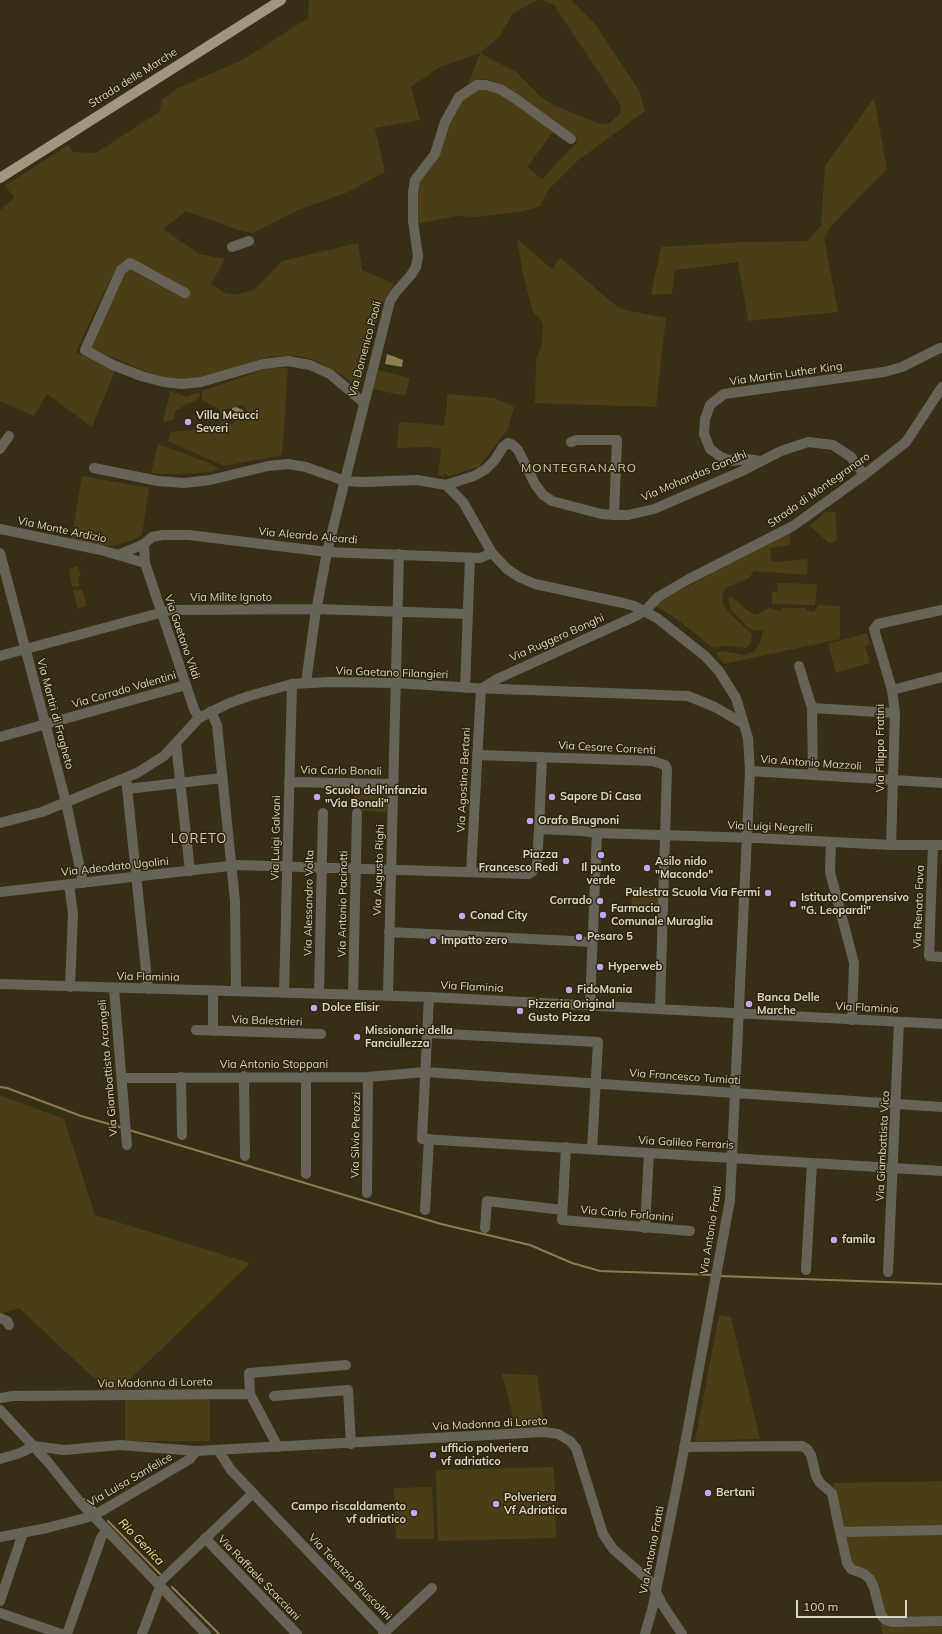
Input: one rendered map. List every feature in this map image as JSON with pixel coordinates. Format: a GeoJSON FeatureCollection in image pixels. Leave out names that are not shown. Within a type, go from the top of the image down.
{"type":"FeatureCollection","features":[{"type":"Feature","properties":{"kind":"main road","name":"Strada delle Marche"},"geometry":{"type":"LineString","coordinates":[[0,178],[281,0]]}},
{"type":"Feature","properties":{"kind":"street","name":"Via Domenico Paoli"},"geometry":{"type":"LineString","coordinates":[[306,682],[316,609],[327,552],[390,301],[416,267],[418,256],[413,221],[412,192],[415,180],[435,154],[445,122],[459,97],[477,85],[486,85],[500,89],[571,138]]}},
{"type":"Feature","properties":{"kind":"street"},"geometry":{"type":"LineString","coordinates":[[232,247],[249,241]]}},
{"type":"Feature","properties":{"kind":"street"},"geometry":{"type":"LineString","coordinates":[[185,293],[130,263],[121,270],[85,350],[113,365],[164,382],[182,384],[201,382],[263,364],[288,361],[310,364],[330,374],[364,403]]}},
{"type":"Feature","properties":{"kind":"street","name":"Via Martin Luther King"},"geometry":{"type":"LineString","coordinates":[[864,475],[851,457],[833,445],[808,442],[781,451],[759,461],[748,459],[732,461],[721,457],[710,449],[704,434],[705,420],[710,405],[724,394],[884,372],[902,367],[940,348]]}},
{"type":"Feature","properties":{"kind":"street","name":"Strada di Montegranaro"},"geometry":{"type":"LineString","coordinates":[[645,611],[658,597],[689,579],[793,526],[864,475],[906,442],[942,386]]}},
{"type":"Feature","properties":{"kind":"street"},"geometry":{"type":"LineString","coordinates":[[0,449],[9,436]]}},
{"type":"Feature","properties":{"kind":"street"},"geometry":{"type":"LineString","coordinates":[[571,442],[577,440],[617,440],[614,515]]}},
{"type":"Feature","properties":{"kind":"street","name":"Via Mohandas Gandhi"},"geometry":{"type":"LineString","coordinates":[[468,478],[486,469],[494,461],[503,447],[508,443],[513,445],[518,450],[535,484],[543,494],[552,501],[601,514],[628,515],[654,508],[740,472],[759,461]]}},
{"type":"Feature","properties":{"kind":"street"},"geometry":{"type":"LineString","coordinates":[[94,468],[158,481],[184,483],[228,476],[268,466],[288,464],[306,468],[345,481],[364,482],[417,480],[446,485],[468,478]]}},
{"type":"Feature","properties":{"kind":"street"},"geometry":{"type":"LineString","coordinates":[[220,468],[228,476]]}},
{"type":"Feature","properties":{"kind":"street"},"geometry":{"type":"LineString","coordinates":[[454,494],[468,478]]}},
{"type":"Feature","properties":{"kind":"street","name":"Via Antonio Fratti"},"geometry":{"type":"LineString","coordinates":[[446,485],[463,502],[492,553],[508,570],[531,582],[623,603],[645,611],[688,640],[718,671],[736,698],[744,724],[750,752],[730,1200],[656,1590],[645,1634]]}},
{"type":"Feature","properties":{"kind":"street","name":"Via Monte Ardizio"},"geometry":{"type":"LineString","coordinates":[[0,529],[120,554],[145,563]]}},
{"type":"Feature","properties":{"kind":"street","name":"Via Aleardo Aleardi"},"geometry":{"type":"LineString","coordinates":[[144,544],[152,537],[163,535],[189,535],[327,552],[470,558],[480,558],[492,553]]}},
{"type":"Feature","properties":{"kind":"street"},"geometry":{"type":"LineString","coordinates":[[120,554],[144,544],[145,563]]}},
{"type":"Feature","properties":{"kind":"street","name":"Via Martiri di Fragheto"},"geometry":{"type":"LineString","coordinates":[[0,553],[1,565],[66,802],[83,883]]}},
{"type":"Feature","properties":{"kind":"street","name":"Via Augusto Righi"},"geometry":{"type":"LineString","coordinates":[[388,995],[399,554]]}},
{"type":"Feature","properties":{"kind":"street"},"geometry":{"type":"LineString","coordinates":[[465,688],[470,558]]}},
{"type":"Feature","properties":{"kind":"street","name":"Via Gaetano Vildi"},"geometry":{"type":"LineString","coordinates":[[145,563],[186,685],[199,718]]}},
{"type":"Feature","properties":{"kind":"street","name":"Via Milite Ignoto"},"geometry":{"type":"LineString","coordinates":[[0,656],[171,610],[316,609],[467,614]]}},
{"type":"Feature","properties":{"kind":"street","name":"Via Filippo Fratini"},"geometry":{"type":"LineString","coordinates":[[891,845],[895,713],[892,690],[874,629],[878,624],[942,610]]}},
{"type":"Feature","properties":{"kind":"street","name":"Via Ruggero Bonghi"},"geometry":{"type":"LineString","coordinates":[[481,689],[497,679],[645,611]]}},
{"type":"Feature","properties":{"kind":"street"},"geometry":{"type":"LineString","coordinates":[[799,666],[812,708],[814,775]]}},
{"type":"Feature","properties":{"kind":"street"},"geometry":{"type":"LineString","coordinates":[[892,690],[942,677]]}},
{"type":"Feature","properties":{"kind":"street","name":"Via Gaetano Filangieri"},"geometry":{"type":"LineString","coordinates":[[0,823],[42,812],[126,778],[149,767],[176,744],[199,718],[211,711],[249,696],[292,684],[306,682],[396,683],[481,689],[688,696],[715,707],[744,724]]}},
{"type":"Feature","properties":{"kind":"street","name":"Via Luigi Galvani"},"geometry":{"type":"LineString","coordinates":[[284,993],[292,684]]}},
{"type":"Feature","properties":{"kind":"street","name":"Via Corrado Valentini"},"geometry":{"type":"LineString","coordinates":[[0,737],[186,685]]}},
{"type":"Feature","properties":{"kind":"street","name":"Via Agostino Bertani"},"geometry":{"type":"LineString","coordinates":[[471,872],[481,689]]}},
{"type":"Feature","properties":{"kind":"street"},"geometry":{"type":"LineString","coordinates":[[812,708],[895,713]]}},
{"type":"Feature","properties":{"kind":"street"},"geometry":{"type":"LineString","coordinates":[[211,711],[217,725],[232,866],[235,901],[236,991]]}},
{"type":"Feature","properties":{"kind":"street"},"geometry":{"type":"LineString","coordinates":[[176,744],[190,871]]}},
{"type":"Feature","properties":{"kind":"street","name":"Via Cesare Correnti"},"geometry":{"type":"LineString","coordinates":[[477,755],[653,761],[665,765],[667,769],[664,835]]}},
{"type":"Feature","properties":{"kind":"street"},"geometry":{"type":"LineString","coordinates":[[542,757],[539,829],[597,833],[590,1005]]}},
{"type":"Feature","properties":{"kind":"street","name":"Via Antonio Mazzoli"},"geometry":{"type":"LineString","coordinates":[[750,771],[942,784]]}},
{"type":"Feature","properties":{"kind":"street"},"geometry":{"type":"LineString","coordinates":[[126,778],[148,989]]}},
{"type":"Feature","properties":{"kind":"street"},"geometry":{"type":"LineString","coordinates":[[128,789],[222,778]]}},
{"type":"Feature","properties":{"kind":"street","name":"Via Carlo Bonali"},"geometry":{"type":"LineString","coordinates":[[289,782],[393,784]]}},
{"type":"Feature","properties":{"kind":"street","name":"Via Alessandro Volta"},"geometry":{"type":"LineString","coordinates":[[319,993],[323,813]]}},
{"type":"Feature","properties":{"kind":"street","name":"Via Antonio Pacinotti"},"geometry":{"type":"LineString","coordinates":[[353,994],[357,813]]}},
{"type":"Feature","properties":{"kind":"street","name":"Via Adeodato Ugolini"},"geometry":{"type":"LineString","coordinates":[[0,892],[232,866],[287,866],[528,874],[538,865],[539,829]]}},
{"type":"Feature","properties":{"kind":"street","name":"Via Luigi Negrelli"},"geometry":{"type":"LineString","coordinates":[[597,833],[891,845],[937,845]]}},
{"type":"Feature","properties":{"kind":"street"},"geometry":{"type":"LineString","coordinates":[[660,1009],[664,835]]}},
{"type":"Feature","properties":{"kind":"street"},"geometry":{"type":"LineString","coordinates":[[831,842],[830,872],[854,963],[852,1020]]}},
{"type":"Feature","properties":{"kind":"street","name":"Via Renato Fava"},"geometry":{"type":"LineString","coordinates":[[937,845],[930,956],[942,957]]}},
{"type":"Feature","properties":{"kind":"street"},"geometry":{"type":"LineString","coordinates":[[69,884],[73,914],[70,987]]}},
{"type":"Feature","properties":{"kind":"street"},"geometry":{"type":"LineString","coordinates":[[389,932],[592,942]]}},
{"type":"Feature","properties":{"kind":"street","name":"Via Flaminia"},"geometry":{"type":"LineString","coordinates":[[0,984],[388,995],[942,1024]]}},
{"type":"Feature","properties":{"kind":"street","name":"Via Giambattista Arcangeli"},"geometry":{"type":"LineString","coordinates":[[114,988],[127,1145]]}},
{"type":"Feature","properties":{"kind":"street"},"geometry":{"type":"LineString","coordinates":[[213,991],[213,1031]]}},
{"type":"Feature","properties":{"kind":"street"},"geometry":{"type":"LineString","coordinates":[[425,1210],[429,1139],[422,1139],[429,997]]}},
{"type":"Feature","properties":{"kind":"street","name":"Via Giambattista Vico"},"geometry":{"type":"LineString","coordinates":[[888,1272],[897,1104],[899,1022]]}},
{"type":"Feature","properties":{"kind":"street","name":"Via Balestrieri"},"geometry":{"type":"LineString","coordinates":[[196,1030],[321,1034]]}},
{"type":"Feature","properties":{"kind":"street"},"geometry":{"type":"LineString","coordinates":[[428,1033],[598,1042],[592,1149]]}},
{"type":"Feature","properties":{"kind":"street","name":"Via Antonio Stoppani"},"geometry":{"type":"LineString","coordinates":[[122,1078],[244,1076],[368,1077],[425,1072]]}},
{"type":"Feature","properties":{"kind":"street","name":"Via Francesco Tumiati"},"geometry":{"type":"LineString","coordinates":[[425,1072],[942,1106]]}},
{"type":"Feature","properties":{"kind":"street"},"geometry":{"type":"LineString","coordinates":[[244,1076],[245,1156]]}},
{"type":"Feature","properties":{"kind":"street"},"geometry":{"type":"LineString","coordinates":[[306,1076],[306,1174]]}},
{"type":"Feature","properties":{"kind":"street"},"geometry":{"type":"LineString","coordinates":[[181,1077],[182,1135]]}},
{"type":"Feature","properties":{"kind":"street","name":"Via Silvio Perozzi"},"geometry":{"type":"LineString","coordinates":[[367,1193],[368,1077]]}},
{"type":"Feature","properties":{"kind":"street","name":"Via Galileo Ferraris"},"geometry":{"type":"LineString","coordinates":[[429,1139],[942,1172]]}},
{"type":"Feature","properties":{"kind":"street"},"geometry":{"type":"LineString","coordinates":[[562,1215],[566,1147]]}},
{"type":"Feature","properties":{"kind":"street"},"geometry":{"type":"LineString","coordinates":[[644,1228],[648,1153]]}},
{"type":"Feature","properties":{"kind":"street"},"geometry":{"type":"LineString","coordinates":[[806,1270],[812,1163]]}},
{"type":"Feature","properties":{"kind":"street","name":"Via Carlo Forlanini"},"geometry":{"type":"LineString","coordinates":[[485,1228],[487,1200],[562,1215],[644,1228],[690,1231]]}},
{"type":"Feature","properties":{"kind":"street"},"geometry":{"type":"LineString","coordinates":[[0,1318],[7,1321],[9,1325]]}},
{"type":"Feature","properties":{"kind":"street"},"geometry":{"type":"LineString","coordinates":[[278,1447],[250,1394],[249,1373],[346,1365]]}},
{"type":"Feature","properties":{"kind":"street"},"geometry":{"type":"LineString","coordinates":[[274,1396],[348,1390],[351,1444]]}},
{"type":"Feature","properties":{"kind":"street","name":"Via Madonna di Loreto"},"geometry":{"type":"LineString","coordinates":[[0,1398],[13,1396],[250,1394]]}},
{"type":"Feature","properties":{"kind":"street"},"geometry":{"type":"LineString","coordinates":[[0,1410],[34,1446],[44,1465],[158,1588],[198,1634]]}},
{"type":"Feature","properties":{"kind":"street","name":"Via Madonna di Loreto"},"geometry":{"type":"LineString","coordinates":[[34,1446],[64,1450],[120,1445],[196,1451],[351,1444],[544,1432],[558,1434],[570,1441],[576,1448],[603,1534],[613,1549],[652,1583],[662,1604],[682,1634]]}},
{"type":"Feature","properties":{"kind":"street"},"geometry":{"type":"LineString","coordinates":[[0,1459],[20,1453],[34,1446]]}},
{"type":"Feature","properties":{"kind":"street"},"geometry":{"type":"LineString","coordinates":[[684,1447],[802,1446],[808,1449],[816,1476],[820,1483],[832,1493],[847,1563],[851,1569],[864,1574],[870,1579],[881,1615],[885,1620],[892,1622],[942,1621]]}},
{"type":"Feature","properties":{"kind":"street","name":"Via Terenzio Bruscolini"},"geometry":{"type":"LineString","coordinates":[[218,1450],[231,1470],[384,1633]]}},
{"type":"Feature","properties":{"kind":"street","name":"Via Luisa Sanfelice"},"geometry":{"type":"LineString","coordinates":[[0,1537],[23,1533],[90,1516],[190,1459],[196,1451]]}},
{"type":"Feature","properties":{"kind":"street"},"geometry":{"type":"LineString","coordinates":[[142,1634],[158,1588],[205,1538],[253,1493]]}},
{"type":"Feature","properties":{"kind":"street"},"geometry":{"type":"LineString","coordinates":[[90,1516],[103,1535],[206,1634]]}},
{"type":"Feature","properties":{"kind":"street"},"geometry":{"type":"LineString","coordinates":[[840,1532],[942,1530]]}},
{"type":"Feature","properties":{"kind":"street"},"geometry":{"type":"LineString","coordinates":[[0,1601],[23,1533]]}},
{"type":"Feature","properties":{"kind":"street"},"geometry":{"type":"LineString","coordinates":[[67,1634],[103,1535]]}},
{"type":"Feature","properties":{"kind":"street","name":"Via Raffaele Scacciani"},"geometry":{"type":"LineString","coordinates":[[205,1538],[297,1634]]}},
{"type":"Feature","properties":{"kind":"street"},"geometry":{"type":"LineString","coordinates":[[384,1633],[432,1588]]}},
{"type":"Feature","properties":{"kind":"street"},"geometry":{"type":"LineString","coordinates":[[0,1613],[61,1634]]}},
{"type":"Feature","properties":{"kind":"shaded area"},"geometry":{"type":"Polygon","coordinates":[[[309,0],[538,0],[513,13],[500,36],[480,53],[440,67],[411,87],[420,120],[375,128],[385,172],[348,192],[298,210],[253,233],[238,230],[186,211],[163,229],[199,254],[225,259],[211,284],[225,293],[236,295],[255,289],[282,261],[358,243],[362,270],[394,284],[379,310],[359,391],[344,376],[315,360],[299,356],[271,356],[200,378],[184,379],[165,377],[142,370],[90,348],[108,301],[133,260],[129,258],[118,266],[76,352],[115,371],[92,427],[47,394],[34,416],[0,401],[0,210],[15,198],[5,186],[68,145],[73,152],[96,153],[159,112],[162,100],[178,88],[244,59],[308,18],[309,0]]]}},
{"type":"Feature","properties":{"kind":"shaded area"},"geometry":{"type":"Polygon","coordinates":[[[542,0],[571,0],[595,24],[640,92],[645,111],[576,162],[549,189],[540,206],[524,211],[478,217],[457,216],[417,224],[415,190],[457,104],[481,86],[499,90],[555,129],[527,167],[542,179],[578,141],[551,119],[496,82],[485,79],[468,85],[480,53],[516,72],[542,98],[554,105],[600,124],[608,124],[620,114],[621,106],[554,5],[542,0]]]}},
{"type":"Feature","properties":{"kind":"shaded area"},"geometry":{"type":"Polygon","coordinates":[[[874,98],[887,169],[832,225],[824,238],[838,312],[748,321],[738,262],[675,270],[672,294],[651,295],[661,247],[743,242],[807,241],[821,226],[825,166],[874,98]]]}},
{"type":"Feature","properties":{"kind":"shaded area"},"geometry":{"type":"Polygon","coordinates":[[[517,239],[552,269],[560,258],[620,309],[666,318],[656,407],[535,403],[536,359],[542,345],[543,323],[533,312],[523,274],[517,239]]]}},
{"type":"Feature","properties":{"kind":"shaded area"},"geometry":{"type":"Polygon","coordinates":[[[387,354],[403,360],[402,367],[385,364],[387,354]]]}},
{"type":"Feature","properties":{"kind":"shaded area"},"geometry":{"type":"Polygon","coordinates":[[[268,368],[288,368],[282,455],[224,466],[168,441],[170,432],[201,429],[201,426],[216,425],[225,420],[232,424],[237,421],[243,421],[248,412],[242,405],[224,410],[223,415],[219,409],[202,400],[202,391],[268,368]]]}},
{"type":"Feature","properties":{"kind":"shaded area"},"geometry":{"type":"Polygon","coordinates":[[[378,370],[410,378],[405,396],[373,389],[378,370]]]}},
{"type":"Feature","properties":{"kind":"shaded area"},"geometry":{"type":"Polygon","coordinates":[[[170,391],[187,397],[199,392],[200,396],[195,402],[188,403],[180,409],[176,409],[173,420],[163,422],[170,391]]]}},
{"type":"Feature","properties":{"kind":"shaded area"},"geometry":{"type":"Polygon","coordinates":[[[447,394],[494,398],[514,407],[508,429],[479,467],[449,476],[444,473],[443,476],[438,475],[441,449],[431,447],[397,448],[399,422],[444,425],[447,394]]]}},
{"type":"Feature","properties":{"kind":"shaded area"},"geometry":{"type":"Polygon","coordinates":[[[236,407],[243,410],[245,415],[241,418],[235,417],[232,420],[229,420],[228,414],[234,414],[235,411],[232,410],[232,408],[236,407]]]}},
{"type":"Feature","properties":{"kind":"shaded area"},"geometry":{"type":"Polygon","coordinates":[[[208,411],[216,414],[216,418],[213,421],[209,421],[208,411]]]}},
{"type":"Feature","properties":{"kind":"shaded area"},"geometry":{"type":"Polygon","coordinates":[[[158,444],[209,463],[219,469],[211,472],[176,474],[151,473],[158,444]]]}},
{"type":"Feature","properties":{"kind":"shaded area"},"geometry":{"type":"Polygon","coordinates":[[[82,476],[149,488],[142,535],[130,541],[112,546],[71,541],[82,476]]]}},
{"type":"Feature","properties":{"kind":"shaded area"},"geometry":{"type":"Polygon","coordinates":[[[825,512],[835,512],[837,540],[833,543],[828,542],[810,526],[825,512]]]}},
{"type":"Feature","properties":{"kind":"shaded area"},"geometry":{"type":"Polygon","coordinates":[[[791,530],[790,545],[770,548],[772,562],[808,559],[807,575],[754,571],[748,579],[728,587],[723,593],[722,602],[730,614],[752,634],[750,644],[746,648],[725,646],[713,648],[674,617],[654,605],[791,530]]]}},
{"type":"Feature","properties":{"kind":"shaded area"},"geometry":{"type":"Polygon","coordinates":[[[78,566],[81,576],[78,577],[80,586],[72,587],[69,569],[78,566]]]}},
{"type":"Feature","properties":{"kind":"shaded area"},"geometry":{"type":"Polygon","coordinates":[[[778,583],[817,584],[815,605],[772,604],[772,591],[777,592],[778,583]]]}},
{"type":"Feature","properties":{"kind":"shaded area"},"geometry":{"type":"Polygon","coordinates":[[[76,589],[77,591],[82,589],[87,606],[78,609],[73,590],[76,589]]]}},
{"type":"Feature","properties":{"kind":"shaded area"},"geometry":{"type":"Polygon","coordinates":[[[731,596],[748,611],[757,615],[769,608],[781,611],[781,608],[805,608],[807,611],[814,612],[818,605],[840,606],[840,639],[724,664],[716,653],[722,651],[744,655],[753,652],[760,643],[763,630],[757,631],[750,629],[732,611],[728,600],[731,596]]]}},
{"type":"Feature","properties":{"kind":"shaded area"},"geometry":{"type":"Polygon","coordinates":[[[867,633],[870,644],[865,646],[870,663],[836,673],[828,644],[867,633]]]}},
{"type":"Feature","properties":{"kind":"shaded area"},"geometry":{"type":"Polygon","coordinates":[[[354,786],[388,789],[387,812],[353,810],[354,786]]]}},
{"type":"Feature","properties":{"kind":"shaded area"},"geometry":{"type":"Polygon","coordinates":[[[632,887],[658,889],[658,913],[631,911],[632,887]]]}},
{"type":"Feature","properties":{"kind":"shaded area"},"geometry":{"type":"Polygon","coordinates":[[[0,1095],[64,1119],[95,1215],[250,1263],[113,1396],[19,1308],[0,1314],[0,1095]]]}},
{"type":"Feature","properties":{"kind":"shaded area"},"geometry":{"type":"Polygon","coordinates":[[[719,1315],[731,1317],[760,1439],[695,1441],[719,1315]]]}},
{"type":"Feature","properties":{"kind":"shaded area"},"geometry":{"type":"Polygon","coordinates":[[[502,1374],[537,1375],[545,1426],[516,1428],[502,1374]]]}},
{"type":"Feature","properties":{"kind":"shaded area"},"geometry":{"type":"Polygon","coordinates":[[[125,1396],[210,1396],[210,1441],[125,1441],[125,1396]]]}},
{"type":"Feature","properties":{"kind":"shaded area","name":"Polveriera Vf Adriatica"},"geometry":{"type":"Polygon","coordinates":[[[554,1467],[556,1538],[438,1541],[436,1470],[554,1467]]]}},
{"type":"Feature","properties":{"kind":"shaded area"},"geometry":{"type":"Polygon","coordinates":[[[942,1481],[942,1527],[842,1527],[833,1483],[942,1481]]]}},
{"type":"Feature","properties":{"kind":"shaded area","name":"Campo riscaldamento vf adriatico"},"geometry":{"type":"Polygon","coordinates":[[[432,1487],[434,1539],[396,1539],[394,1488],[432,1487]]]}},
{"type":"Feature","properties":{"kind":"shaded area"},"geometry":{"type":"Polygon","coordinates":[[[942,1532],[942,1618],[887,1618],[876,1584],[850,1564],[843,1535],[942,1532]]]}},
{"type":"Feature","properties":{"kind":"shaded area"},"geometry":{"type":"Polygon","coordinates":[[[942,1623],[942,1634],[883,1634],[880,1625],[942,1623]]]}},
{"type":"Feature","properties":{"kind":"waterway"},"geometry":{"type":"LineString","coordinates":[[0,1087],[7,1088],[81,1116],[123,1128]]}},
{"type":"Feature","properties":{"kind":"waterway"},"geometry":{"type":"LineString","coordinates":[[129,1130],[441,1224],[530,1245],[572,1263],[600,1271],[713,1275]]}},
{"type":"Feature","properties":{"kind":"waterway"},"geometry":{"type":"LineString","coordinates":[[719,1276],[942,1284]]}},
{"type":"Feature","properties":{"kind":"waterway","name":"Rio Genica"},"geometry":{"type":"LineString","coordinates":[[84,1499],[97,1510]]}},
{"type":"Feature","properties":{"kind":"waterway","name":"Rio Genica"},"geometry":{"type":"LineString","coordinates":[[108,1521],[160,1574]]}},
{"type":"Feature","properties":{"kind":"waterway","name":"Rio Genica"},"geometry":{"type":"LineString","coordinates":[[172,1587],[219,1634]]}},
{"type":"Feature","properties":{"kind":"place","name":"Villa Meucci Severi"},"geometry":{"type":"Point","coordinates":[188,422]}},
{"type":"Feature","properties":{"kind":"place","name":"Scuola dell'infanzia \"Via Bonali\""},"geometry":{"type":"Point","coordinates":[317,797]}},
{"type":"Feature","properties":{"kind":"place","name":"Sapore Di Casa"},"geometry":{"type":"Point","coordinates":[552,797]}},
{"type":"Feature","properties":{"kind":"place","name":"Orafo Brugnoni"},"geometry":{"type":"Point","coordinates":[530,821]}},
{"type":"Feature","properties":{"kind":"place","name":"Il punto verde"},"geometry":{"type":"Point","coordinates":[601,855]}},
{"type":"Feature","properties":{"kind":"place","name":"Piazza Francesco Redi"},"geometry":{"type":"Point","coordinates":[566,861]}},
{"type":"Feature","properties":{"kind":"place","name":"Asilo nido \"Macondo\""},"geometry":{"type":"Point","coordinates":[647,868]}},
{"type":"Feature","properties":{"kind":"place","name":"Palestra Scuola Via Fermi"},"geometry":{"type":"Point","coordinates":[768,893]}},
{"type":"Feature","properties":{"kind":"place","name":"Corrado"},"geometry":{"type":"Point","coordinates":[600,901]}},
{"type":"Feature","properties":{"kind":"place","name":"Istituto Comprensivo \"G. Leopardi\""},"geometry":{"type":"Point","coordinates":[793,904]}},
{"type":"Feature","properties":{"kind":"place","name":"Farmacia Comunale Muraglia"},"geometry":{"type":"Point","coordinates":[603,915]}},
{"type":"Feature","properties":{"kind":"place","name":"Conad City"},"geometry":{"type":"Point","coordinates":[462,916]}},
{"type":"Feature","properties":{"kind":"place","name":"Pesaro 5"},"geometry":{"type":"Point","coordinates":[579,937]}},
{"type":"Feature","properties":{"kind":"place","name":"Impatto zero"},"geometry":{"type":"Point","coordinates":[433,941]}},
{"type":"Feature","properties":{"kind":"place","name":"Hyperweb"},"geometry":{"type":"Point","coordinates":[600,967]}},
{"type":"Feature","properties":{"kind":"place","name":"FidoMania"},"geometry":{"type":"Point","coordinates":[569,990]}},
{"type":"Feature","properties":{"kind":"place","name":"Banca Delle Marche"},"geometry":{"type":"Point","coordinates":[749,1004]}},
{"type":"Feature","properties":{"kind":"place","name":"Dolce Elisir"},"geometry":{"type":"Point","coordinates":[314,1008]}},
{"type":"Feature","properties":{"kind":"place","name":"Pizzeria Original Gusto Pizza"},"geometry":{"type":"Point","coordinates":[520,1011]}},
{"type":"Feature","properties":{"kind":"place","name":"Missionarie della Fanciullezza"},"geometry":{"type":"Point","coordinates":[357,1037]}},
{"type":"Feature","properties":{"kind":"place","name":"famila"},"geometry":{"type":"Point","coordinates":[834,1240]}},
{"type":"Feature","properties":{"kind":"place","name":"ufficio polveriera vf adriatico"},"geometry":{"type":"Point","coordinates":[433,1455]}},
{"type":"Feature","properties":{"kind":"place","name":"Bertani"},"geometry":{"type":"Point","coordinates":[708,1493]}},
{"type":"Feature","properties":{"kind":"place","name":"Polveriera Vf Adriatica"},"geometry":{"type":"Point","coordinates":[496,1504]}},
{"type":"Feature","properties":{"kind":"place","name":"Campo riscaldamento vf adriatico"},"geometry":{"type":"Point","coordinates":[414,1513]}},
{"type":"Feature","properties":{"kind":"district","name":"MONTEGRANARO"},"geometry":{"type":"Point","coordinates":[579,468]}},
{"type":"Feature","properties":{"kind":"district","name":"LORETO"},"geometry":{"type":"Point","coordinates":[199,839]}}]}
